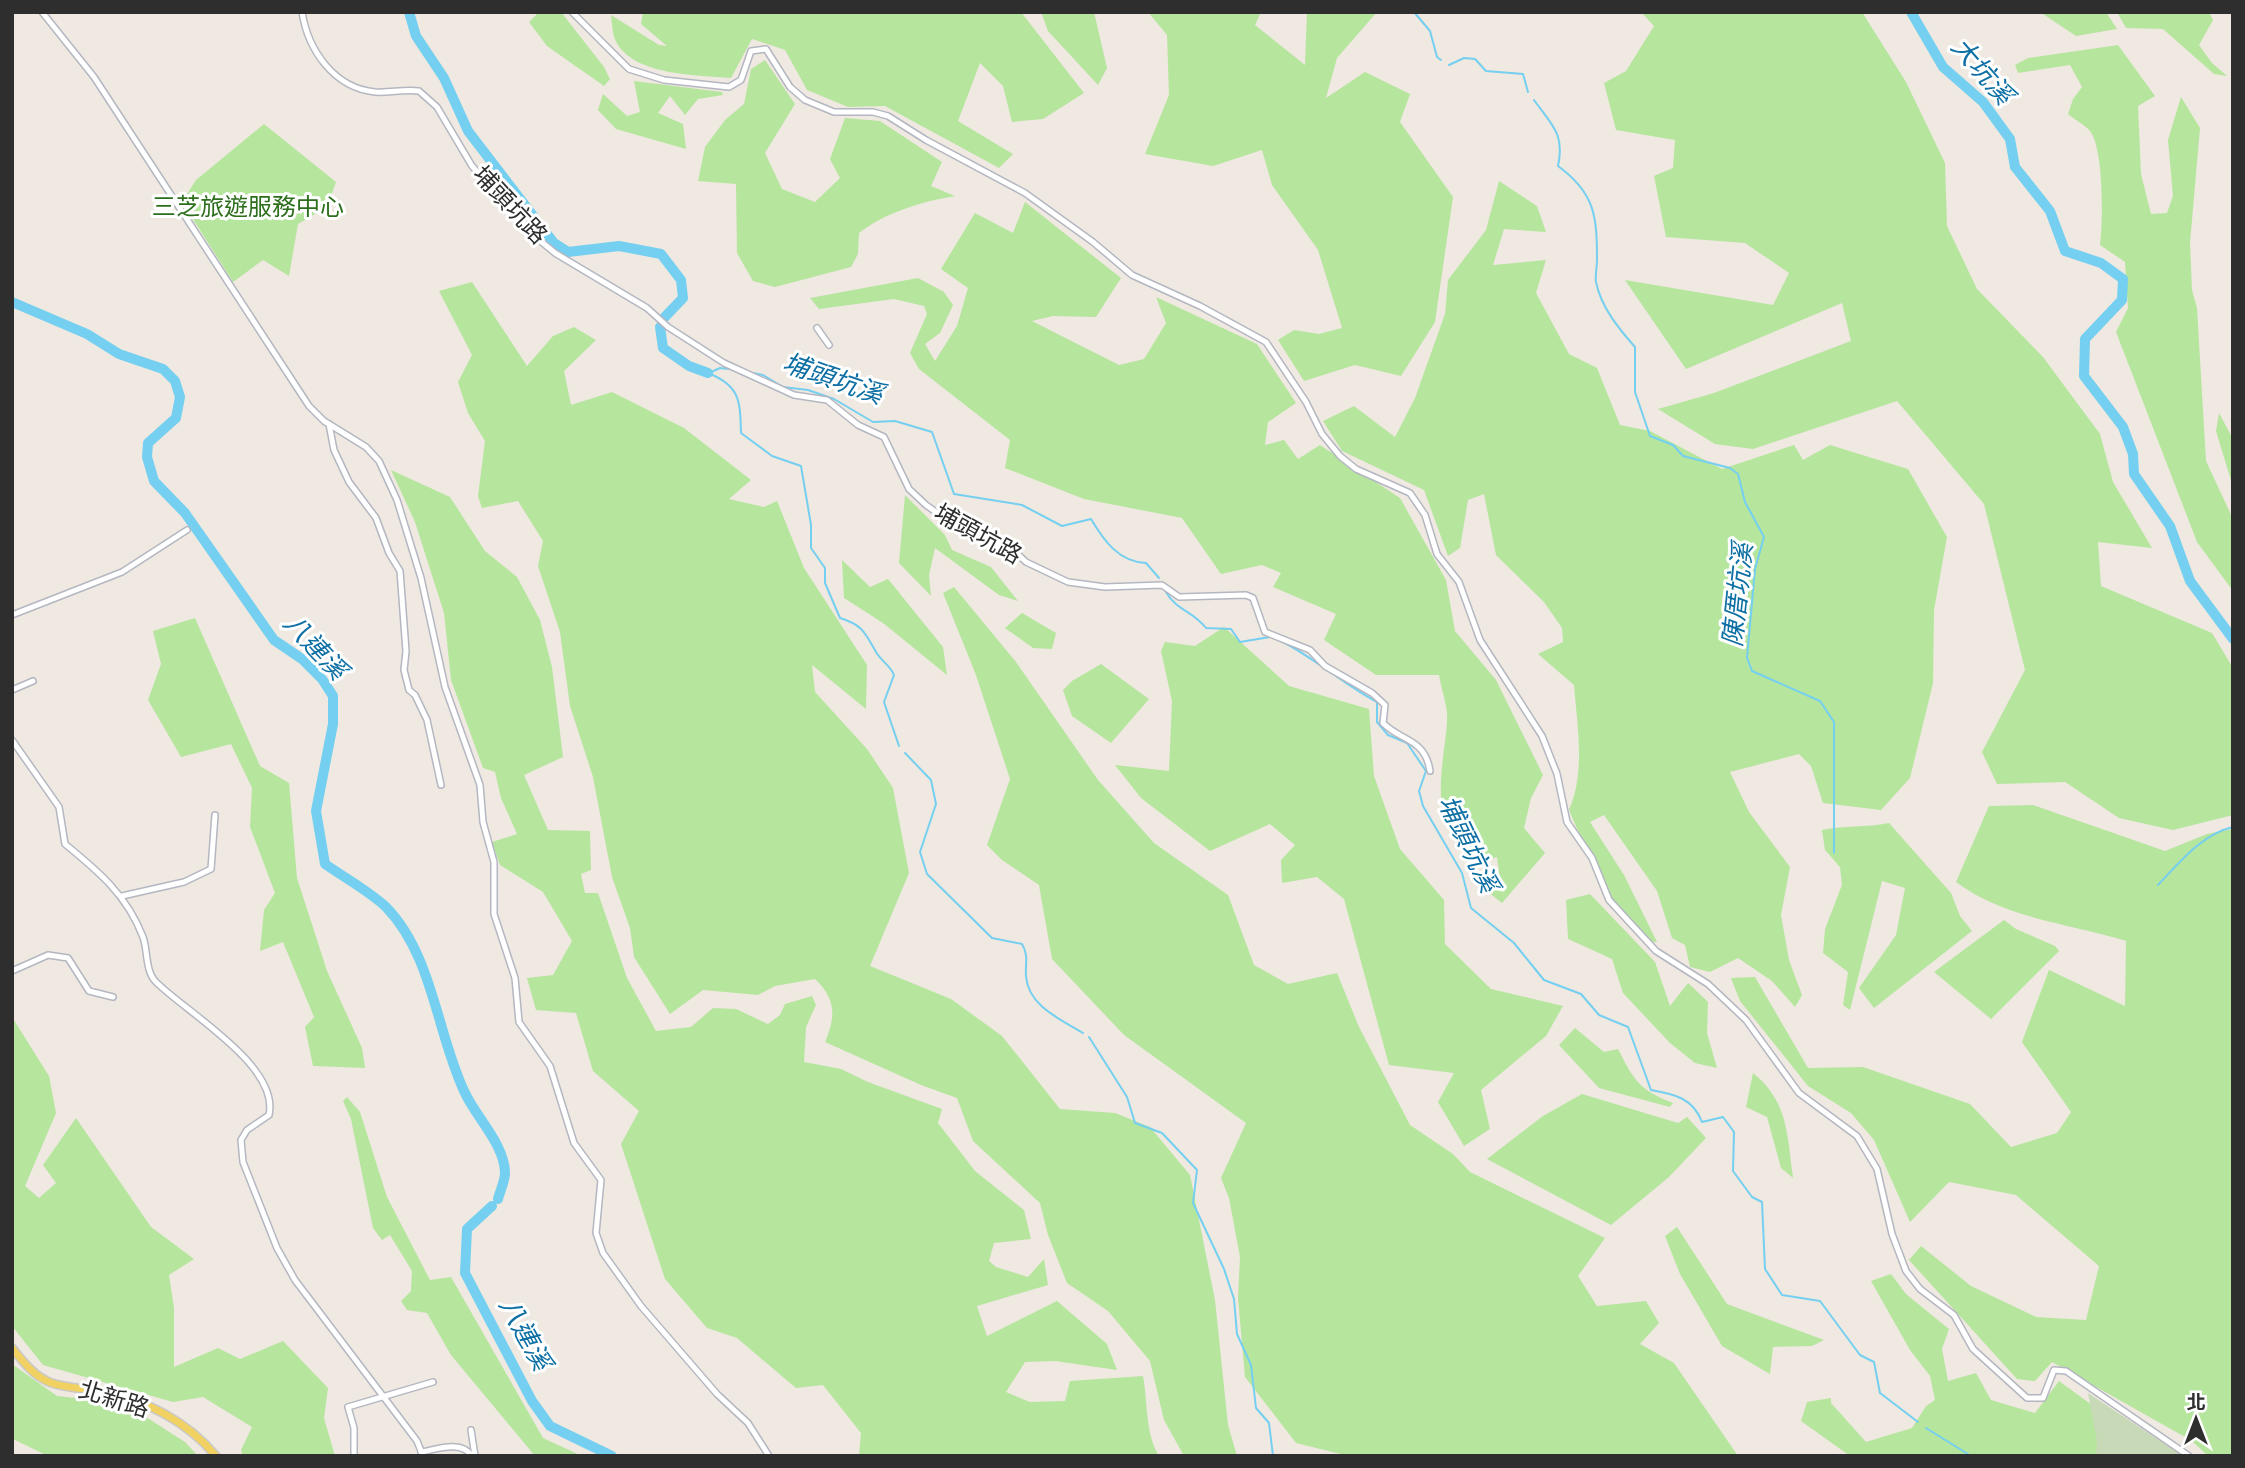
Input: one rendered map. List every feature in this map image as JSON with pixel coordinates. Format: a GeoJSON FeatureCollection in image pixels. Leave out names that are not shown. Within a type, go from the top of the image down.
{"type":"FeatureCollection","features":[{"type":"Feature","properties":{"kind":"main road","name":"北新路"},"geometry":{"type":"LineString","coordinates":[[12,1348],[33,1372],[49,1383],[114,1393],[144,1404],[183,1425],[216,1456]]}},
{"type":"Feature","properties":{"kind":"street"},"geometry":{"type":"LineString","coordinates":[[42,12],[94,78],[258,325],[296,388],[329,424],[366,447],[379,461],[397,500],[421,578],[445,687],[480,785],[483,822],[494,862],[494,914],[515,978],[519,1022],[551,1066],[574,1143],[601,1180],[596,1233],[603,1253],[641,1306],[717,1394],[748,1423],[769,1456]]}},
{"type":"Feature","properties":{"kind":"street","name":"埔頭坑路"},"geometry":{"type":"LineString","coordinates":[[302,12],[305,34],[343,83],[374,92],[419,91],[437,107],[472,166],[538,239],[555,253],[647,308],[675,333],[724,363],[793,395],[827,400],[858,425],[884,437],[909,489],[954,526],[967,534],[1010,548],[1026,562],[1068,582],[1105,587],[1162,585],[1179,597],[1246,595],[1253,598],[1265,632],[1310,649],[1325,666],[1372,693],[1385,705],[1383,723],[1389,729],[1411,738],[1429,761],[1430,771]]}},
{"type":"Feature","properties":{"kind":"street"},"geometry":{"type":"LineString","coordinates":[[572,12],[629,69],[664,80],[729,87],[741,80],[751,51],[766,49],[790,87],[805,100],[834,112],[873,112],[888,116],[1025,193],[1093,242],[1132,275],[1200,306],[1266,342],[1307,402],[1322,434],[1339,456],[1356,469],[1402,488],[1419,504],[1437,554],[1462,588],[1480,640],[1542,736],[1557,774],[1567,822],[1592,858],[1609,900],[1656,951],[1709,984],[1725,999],[1746,1020],[1799,1093],[1850,1129],[1865,1146],[1877,1169],[1900,1259],[1913,1281],[1954,1315],[1973,1349],[2027,1398],[2043,1398],[2054,1370],[2066,1371],[2189,1456]]}},
{"type":"Feature","properties":{"kind":"street"},"geometry":{"type":"LineString","coordinates":[[817,328],[828,345]]}},
{"type":"Feature","properties":{"kind":"street"},"geometry":{"type":"LineString","coordinates":[[329,424],[334,450],[349,482],[376,518],[389,554],[400,571],[406,652],[404,670],[408,690],[423,708],[441,785]]}},
{"type":"Feature","properties":{"kind":"street"},"geometry":{"type":"LineString","coordinates":[[12,615],[122,572],[187,530]]}},
{"type":"Feature","properties":{"kind":"street"},"geometry":{"type":"LineString","coordinates":[[12,690],[33,681]]}},
{"type":"Feature","properties":{"kind":"street"},"geometry":{"type":"LineString","coordinates":[[12,740],[60,807],[65,844],[122,895],[143,938],[151,977],[247,1059],[266,1087],[271,1105],[269,1115],[247,1130],[241,1140],[243,1162],[277,1248],[295,1280],[417,1441],[422,1454],[458,1446],[467,1449],[474,1456]]}},
{"type":"Feature","properties":{"kind":"street"},"geometry":{"type":"LineString","coordinates":[[122,895],[184,882],[211,869],[215,814]]}},
{"type":"Feature","properties":{"kind":"street"},"geometry":{"type":"LineString","coordinates":[[12,971],[48,955],[68,958],[89,991],[113,997]]}},
{"type":"Feature","properties":{"kind":"street"},"geometry":{"type":"LineString","coordinates":[[355,1456],[354,1428],[348,1407],[433,1382]]}},
{"type":"Feature","properties":{"kind":"street"},"geometry":{"type":"LineString","coordinates":[[471,1430],[474,1456]]}},
{"type":"Feature","properties":{"kind":"green space"},"geometry":{"type":"Polygon","coordinates":[[[539,12],[561,12],[604,67],[610,79],[604,86],[547,46],[529,22],[539,12]]]}},
{"type":"Feature","properties":{"kind":"green space"},"geometry":{"type":"Polygon","coordinates":[[[643,12],[1021,12],[1084,93],[1043,119],[1012,122],[1003,86],[980,63],[958,121],[1013,154],[999,168],[885,106],[848,107],[807,90],[785,50],[752,39],[731,78],[683,74],[648,66],[622,50],[614,37],[611,15],[659,45],[667,46],[641,24],[643,12]]]}},
{"type":"Feature","properties":{"kind":"green space"},"geometry":{"type":"Polygon","coordinates":[[[1041,12],[1094,12],[1107,68],[1098,85],[1048,31],[1041,12]]]}},
{"type":"Feature","properties":{"kind":"green space"},"geometry":{"type":"Polygon","coordinates":[[[1148,12],[1261,12],[1255,25],[1305,65],[1307,12],[1377,12],[1337,58],[1326,98],[1365,72],[1410,94],[1400,122],[1453,197],[1435,322],[1401,376],[1355,365],[1304,381],[1278,340],[1294,330],[1319,334],[1342,328],[1318,250],[1272,185],[1262,150],[1213,166],[1145,154],[1169,95],[1167,35],[1148,12]]]}},
{"type":"Feature","properties":{"kind":"green space"},"geometry":{"type":"Polygon","coordinates":[[[1641,12],[1862,12],[1906,82],[1945,163],[1947,226],[1977,289],[2043,357],[2100,434],[2113,482],[2152,548],[2098,542],[2101,586],[2212,633],[2233,668],[2233,815],[2173,830],[2119,818],[2065,782],[1997,784],[1982,752],[2025,670],[1984,504],[1897,401],[1753,449],[1715,444],[1658,409],[1714,393],[1851,341],[1842,303],[1686,369],[1625,280],[1773,305],[1789,273],[1745,243],[1666,237],[1654,176],[1673,168],[1675,140],[1616,130],[1604,83],[1626,71],[1654,26],[1641,12]]]}},
{"type":"Feature","properties":{"kind":"green space"},"geometry":{"type":"Polygon","coordinates":[[[2040,12],[2106,12],[2117,29],[2076,36],[2040,12]]]}},
{"type":"Feature","properties":{"kind":"green space"},"geometry":{"type":"Polygon","coordinates":[[[2117,12],[2209,12],[2213,20],[2199,45],[2212,63],[2227,76],[2214,74],[2163,29],[2126,28],[2117,12]]]}},
{"type":"Feature","properties":{"kind":"green space"},"geometry":{"type":"Polygon","coordinates":[[[2118,45],[2155,96],[2138,106],[2141,174],[2151,214],[2167,213],[2173,196],[2168,140],[2181,97],[2200,128],[2190,243],[2192,290],[2197,308],[2206,461],[2233,519],[2233,591],[2197,542],[2116,332],[2128,308],[2125,262],[2100,245],[2102,204],[2095,140],[2090,131],[2068,114],[2073,99],[2082,87],[2070,65],[2018,73],[2015,65],[2028,58],[2118,45]]]}},
{"type":"Feature","properties":{"kind":"green space"},"geometry":{"type":"Polygon","coordinates":[[[765,60],[795,104],[765,153],[782,189],[815,202],[840,178],[830,159],[845,118],[880,121],[942,162],[931,186],[955,196],[904,209],[869,226],[859,233],[858,254],[851,267],[775,287],[753,281],[737,253],[736,184],[698,181],[705,147],[725,120],[744,104],[751,69],[765,60]]]}},
{"type":"Feature","properties":{"kind":"green space"},"geometry":{"type":"Polygon","coordinates":[[[634,81],[722,92],[723,95],[698,99],[685,115],[670,96],[658,113],[683,124],[686,149],[616,129],[598,110],[603,94],[627,116],[640,112],[634,81]]]}},
{"type":"Feature","properties":{"kind":"green space","name":"三芝旅遊服務中心"},"geometry":{"type":"Polygon","coordinates":[[[264,124],[336,182],[327,207],[298,224],[289,276],[263,260],[233,282],[182,202],[196,180],[264,124]]]}},
{"type":"Feature","properties":{"kind":"green space"},"geometry":{"type":"Polygon","coordinates":[[[1499,181],[1537,206],[1546,232],[1504,229],[1493,265],[1546,260],[1536,293],[1569,354],[1597,368],[1620,425],[1650,431],[1722,469],[1794,445],[1803,460],[1830,445],[1908,469],[1947,537],[1934,610],[1933,683],[1910,778],[1881,810],[1823,803],[1811,766],[1799,754],[1730,772],[1749,812],[1790,867],[1781,915],[1789,960],[1802,995],[1795,1007],[1772,981],[1738,958],[1710,972],[1690,967],[1685,945],[1672,938],[1657,891],[1604,815],[1590,822],[1624,875],[1657,942],[1653,942],[1606,896],[1569,810],[1579,764],[1574,685],[1538,654],[1563,642],[1562,628],[1544,602],[1496,555],[1484,494],[1468,500],[1460,548],[1448,556],[1424,490],[1342,451],[1323,421],[1354,406],[1395,437],[1415,398],[1445,314],[1448,280],[1486,230],[1499,181]]]}},
{"type":"Feature","properties":{"kind":"green space"},"geometry":{"type":"Polygon","coordinates":[[[1025,202],[1121,278],[1096,317],[1053,316],[1032,321],[1119,365],[1144,359],[1166,323],[1156,297],[1257,344],[1296,403],[1268,422],[1265,445],[1284,440],[1298,459],[1320,445],[1400,498],[1446,580],[1455,631],[1496,680],[1543,775],[1531,798],[1524,828],[1545,853],[1502,903],[1488,892],[1500,879],[1497,857],[1474,866],[1462,835],[1451,826],[1444,813],[1441,780],[1447,713],[1439,675],[1376,675],[1324,640],[1336,614],[1273,587],[1281,573],[1262,565],[1221,574],[1182,518],[1084,499],[1005,468],[1010,440],[919,369],[910,353],[927,314],[924,306],[894,299],[819,309],[810,298],[918,278],[944,292],[953,305],[940,333],[925,344],[935,361],[957,326],[968,288],[941,269],[975,213],[1013,233],[1025,202]]]}},
{"type":"Feature","properties":{"kind":"green space"},"geometry":{"type":"Polygon","coordinates":[[[472,282],[527,366],[553,336],[574,327],[596,340],[564,371],[571,405],[612,392],[684,428],[751,480],[729,499],[764,507],[777,501],[804,568],[867,665],[866,709],[812,665],[815,692],[867,749],[893,788],[909,873],[870,966],[951,999],[1002,1036],[1060,1109],[1115,1113],[1150,1127],[1190,1175],[1215,1300],[1228,1425],[1237,1456],[1184,1456],[1164,1420],[1150,1361],[1108,1311],[1067,1283],[1048,1235],[1040,1203],[973,1141],[957,1098],[825,1042],[831,1024],[832,1008],[827,994],[815,979],[775,986],[758,995],[703,990],[670,1014],[634,957],[630,928],[612,877],[593,777],[570,706],[560,632],[538,566],[543,541],[518,501],[482,508],[478,496],[485,441],[468,413],[458,382],[472,355],[439,291],[472,282]]]}},
{"type":"Feature","properties":{"kind":"green space"},"geometry":{"type":"Polygon","coordinates":[[[2219,413],[2233,439],[2233,487],[2216,431],[2219,413]]]}},
{"type":"Feature","properties":{"kind":"green space"},"geometry":{"type":"Polygon","coordinates":[[[391,470],[450,497],[485,551],[517,577],[540,620],[552,667],[563,757],[524,775],[548,830],[590,831],[591,870],[581,874],[585,893],[598,893],[627,978],[656,1031],[691,1027],[713,1008],[736,1009],[768,1024],[780,1015],[785,1004],[812,996],[816,1005],[806,1027],[804,1062],[841,1069],[868,1082],[942,1109],[938,1123],[975,1171],[1024,1210],[1031,1239],[994,1243],[989,1261],[996,1267],[1028,1277],[1044,1259],[1048,1285],[977,1306],[987,1336],[1057,1301],[1107,1344],[1117,1370],[1055,1361],[1025,1362],[1006,1392],[1030,1402],[1065,1401],[1070,1381],[1143,1376],[1151,1438],[1159,1456],[859,1456],[861,1433],[823,1385],[796,1388],[737,1338],[707,1328],[665,1279],[621,1144],[639,1111],[593,1071],[576,1013],[536,1010],[527,978],[553,975],[572,941],[543,892],[500,865],[492,842],[517,834],[501,798],[495,772],[483,768],[451,680],[444,613],[415,522],[391,470]]]}},
{"type":"Feature","properties":{"kind":"green space"},"geometry":{"type":"Polygon","coordinates":[[[905,495],[945,535],[952,550],[991,567],[1018,601],[999,595],[935,548],[929,575],[931,596],[899,563],[905,495]]]}},
{"type":"Feature","properties":{"kind":"green space"},"geometry":{"type":"Polygon","coordinates":[[[842,560],[870,587],[888,579],[943,647],[947,675],[883,623],[844,598],[842,560]]]}},
{"type":"Feature","properties":{"kind":"green space"},"geometry":{"type":"Polygon","coordinates":[[[954,587],[1016,662],[1098,780],[1154,843],[1228,895],[1254,965],[1288,984],[1337,973],[1359,1027],[1410,1125],[1453,1154],[1470,1172],[1605,1238],[1578,1276],[1597,1306],[1646,1301],[1659,1323],[1640,1344],[1674,1363],[1738,1456],[1349,1456],[1296,1443],[1245,1377],[1238,1298],[1240,1257],[1229,1198],[1221,1178],[1246,1123],[1124,1035],[1052,959],[1039,885],[1002,860],[987,845],[1010,779],[976,675],[943,593],[954,587]]]}},
{"type":"Feature","properties":{"kind":"green space"},"geometry":{"type":"Polygon","coordinates":[[[1022,613],[1056,633],[1052,649],[1033,648],[1005,628],[1022,613]]]}},
{"type":"Feature","properties":{"kind":"green space"},"geometry":{"type":"Polygon","coordinates":[[[195,618],[260,766],[289,783],[297,878],[327,971],[362,1048],[365,1068],[313,1066],[305,1027],[314,1017],[283,942],[260,951],[264,910],[275,893],[250,827],[252,788],[231,744],[181,757],[148,700],[161,664],[153,631],[195,618]]]}},
{"type":"Feature","properties":{"kind":"green space"},"geometry":{"type":"Polygon","coordinates":[[[1224,627],[1289,686],[1369,709],[1374,776],[1400,849],[1444,900],[1445,944],[1491,989],[1563,1006],[1546,1036],[1481,1090],[1490,1129],[1464,1146],[1438,1102],[1454,1073],[1389,1065],[1344,899],[1317,877],[1282,883],[1281,860],[1295,845],[1270,824],[1210,851],[1141,798],[1115,765],[1169,771],[1172,701],[1161,651],[1165,642],[1195,646],[1224,627]]]}},
{"type":"Feature","properties":{"kind":"green space"},"geometry":{"type":"Polygon","coordinates":[[[1101,664],[1149,699],[1111,743],[1072,716],[1063,690],[1072,681],[1101,664]]]}},
{"type":"Feature","properties":{"kind":"green space"},"geometry":{"type":"Polygon","coordinates":[[[2033,805],[2165,851],[2207,834],[2233,829],[2233,1456],[2208,1456],[2192,1441],[2052,1362],[2035,1381],[2017,1379],[1909,1260],[1921,1246],[1971,1286],[2036,1317],[2086,1320],[2099,1266],[2016,1195],[1949,1182],[1910,1222],[1874,1140],[1851,1113],[1808,1086],[1740,1001],[1731,978],[1755,977],[1808,1068],[1863,1067],[1970,1104],[2011,1147],[2057,1133],[2071,1112],[2022,1042],[2049,970],[2125,1006],[2126,941],[2016,912],[1975,894],[1956,882],[1989,806],[2033,805]]]}},
{"type":"Feature","properties":{"kind":"green space"},"geometry":{"type":"Polygon","coordinates":[[[1889,823],[1951,893],[1960,916],[1972,931],[1874,1008],[1859,988],[1896,935],[1905,888],[1882,881],[1850,1010],[1843,1005],[1848,972],[1823,953],[1825,929],[1842,885],[1840,867],[1825,850],[1822,830],[1889,823]]]}},
{"type":"Feature","properties":{"kind":"green space"},"geometry":{"type":"Polygon","coordinates":[[[1590,894],[1655,962],[1670,1006],[1688,983],[1708,1002],[1707,1033],[1717,1068],[1695,1063],[1670,1043],[1623,993],[1612,959],[1568,939],[1566,900],[1590,894]]]}},
{"type":"Feature","properties":{"kind":"green space"},"geometry":{"type":"Polygon","coordinates":[[[2004,920],[2016,929],[2055,946],[2059,951],[1991,1019],[1934,972],[2004,920]]]}},
{"type":"Feature","properties":{"kind":"green space"},"geometry":{"type":"Polygon","coordinates":[[[12,1017],[49,1076],[56,1113],[25,1186],[39,1198],[56,1183],[43,1165],[76,1118],[151,1227],[194,1259],[169,1275],[174,1308],[174,1367],[218,1348],[240,1359],[283,1341],[328,1388],[324,1418],[335,1456],[243,1456],[241,1450],[252,1427],[203,1397],[173,1402],[43,1365],[12,1326],[12,1017]]]}},
{"type":"Feature","properties":{"kind":"green space"},"geometry":{"type":"Polygon","coordinates":[[[1575,1028],[1604,1052],[1618,1049],[1639,1083],[1673,1103],[1670,1107],[1599,1088],[1559,1045],[1575,1028]]]}},
{"type":"Feature","properties":{"kind":"green space"},"geometry":{"type":"Polygon","coordinates":[[[1753,1073],[1765,1084],[1780,1108],[1787,1134],[1793,1178],[1781,1168],[1767,1117],[1746,1107],[1753,1073]]]}},
{"type":"Feature","properties":{"kind":"green space"},"geometry":{"type":"Polygon","coordinates":[[[1582,1094],[1678,1123],[1687,1117],[1706,1138],[1669,1177],[1611,1225],[1487,1159],[1543,1116],[1582,1094]]]}},
{"type":"Feature","properties":{"kind":"green space"},"geometry":{"type":"Polygon","coordinates":[[[347,1097],[360,1112],[387,1197],[430,1280],[451,1277],[543,1438],[582,1456],[535,1456],[451,1355],[427,1313],[407,1310],[401,1301],[411,1291],[412,1271],[390,1235],[382,1240],[373,1228],[351,1119],[343,1101],[347,1097]]]}},
{"type":"Feature","properties":{"kind":"green space"},"geometry":{"type":"Polygon","coordinates":[[[1677,1227],[1727,1304],[1824,1340],[1812,1346],[1773,1347],[1770,1374],[1722,1346],[1680,1274],[1665,1236],[1677,1227]]]}},
{"type":"Feature","properties":{"kind":"green space"},"geometry":{"type":"Polygon","coordinates":[[[1891,1274],[1906,1294],[1949,1329],[1942,1349],[1948,1381],[1976,1373],[1991,1400],[2035,1413],[2059,1381],[2162,1456],[1850,1456],[1801,1421],[1807,1402],[1831,1398],[1831,1403],[1866,1442],[1912,1428],[1926,1406],[1935,1400],[1930,1376],[1910,1350],[1871,1281],[1891,1274]]]}},
{"type":"Feature","properties":{"kind":"green space"},"geometry":{"type":"Polygon","coordinates":[[[12,1364],[57,1396],[124,1403],[185,1442],[198,1456],[48,1456],[15,1440],[12,1438],[12,1364]]]}},
{"type":"Feature","properties":{"kind":"green space"},"geometry":{"type":"Polygon","coordinates":[[[2088,1393],[2183,1456],[2096,1456],[2097,1442],[2088,1393]]]}},
{"type":"Feature","properties":{"kind":"waterway","name":"埔頭坑溪"},"geometry":{"type":"LineString","coordinates":[[409,12],[416,36],[444,78],[468,131],[554,243],[568,252],[619,246],[661,254],[681,280],[683,298],[662,320]]}},
{"type":"Feature","properties":{"kind":"waterway","name":"陳厝坑溪"},"geometry":{"type":"LineString","coordinates":[[1414,12],[1430,31],[1437,57],[1441,60]]}},
{"type":"Feature","properties":{"kind":"waterway","name":"大坑溪"},"geometry":{"type":"LineString","coordinates":[[1911,12],[1943,67],[1983,102],[2010,139],[2015,167],[2050,211],[2065,251],[2101,263],[2123,279],[2122,300],[2085,339],[2084,376],[2123,427],[2133,454],[2134,474],[2170,526],[2190,581],[2233,639]]}},
{"type":"Feature","properties":{"kind":"waterway","name":"陳厝坑溪"},"geometry":{"type":"LineString","coordinates":[[1449,65],[1464,58],[1475,59],[1486,71],[1523,74],[1528,92]]}},
{"type":"Feature","properties":{"kind":"waterway","name":"陳厝坑溪"},"geometry":{"type":"LineString","coordinates":[[1534,100],[1558,138],[1558,166],[1580,186],[1591,207],[1596,231],[1598,291],[1606,309],[1635,347],[1635,392],[1650,436],[1673,445],[1683,456],[1730,468],[1738,474],[1745,502],[1764,537],[1755,569],[1747,658],[1752,671],[1820,701],[1834,722],[1834,853]]}},
{"type":"Feature","properties":{"kind":"waterway","name":"八連溪"},"geometry":{"type":"LineString","coordinates":[[12,302],[87,334],[119,354],[163,369],[175,381],[180,397],[176,418],[148,443],[147,457],[154,481],[185,513],[274,640],[302,659],[322,679],[333,696],[333,724],[316,811],[325,864],[386,907],[402,926],[414,948],[433,996],[455,1070],[504,1163],[505,1173],[498,1199]]}},
{"type":"Feature","properties":{"kind":"waterway","name":"埔頭坑溪"},"geometry":{"type":"LineString","coordinates":[[660,327],[663,348],[689,366],[708,373]]}},
{"type":"Feature","properties":{"kind":"waterway","name":"埔頭坑溪"},"geometry":{"type":"LineString","coordinates":[[709,373],[720,368],[729,369]]}},
{"type":"Feature","properties":{"kind":"waterway"},"geometry":{"type":"LineString","coordinates":[[708,373],[733,390],[739,404],[741,433],[772,456],[801,466],[811,525],[811,548],[825,568],[825,583],[840,618],[862,630],[894,675],[884,702],[899,746]]}},
{"type":"Feature","properties":{"kind":"waterway","name":"埔頭坑溪"},"geometry":{"type":"LineString","coordinates":[[753,373],[763,375],[783,387],[808,390],[834,399],[873,422],[895,421],[932,432],[954,494],[1022,505],[1062,526],[1091,519],[1113,549],[1128,559],[1146,563],[1159,578]]}},
{"type":"Feature","properties":{"kind":"waterway","name":"埔頭坑溪"},"geometry":{"type":"LineString","coordinates":[[1166,592],[1175,603],[1206,628],[1231,629],[1240,642],[1270,637]]}},
{"type":"Feature","properties":{"kind":"waterway","name":"埔頭坑溪"},"geometry":{"type":"LineString","coordinates":[[1281,641],[1377,702],[1377,722],[1388,735],[1407,743],[1426,771],[1419,791],[1423,806],[1462,873],[1471,908],[1514,943],[1544,980],[1581,994],[1599,1015],[1628,1027],[1651,1090],[1682,1098],[1693,1107],[1702,1122],[1723,1117],[1734,1132],[1733,1171],[1752,1197],[1762,1202],[1765,1269],[1782,1295],[1820,1301],[1860,1355],[1874,1362],[1880,1393],[1918,1422]]}},
{"type":"Feature","properties":{"kind":"waterway"},"geometry":{"type":"LineString","coordinates":[[905,753],[931,780],[936,804],[920,852],[927,874],[992,938],[1022,944],[1026,956],[1028,986],[1033,996],[1055,1017],[1083,1033]]}},
{"type":"Feature","properties":{"kind":"waterway"},"geometry":{"type":"LineString","coordinates":[[2158,885],[2201,843],[2233,827]]}},
{"type":"Feature","properties":{"kind":"waterway"},"geometry":{"type":"LineString","coordinates":[[1089,1037],[1127,1097],[1135,1123],[1162,1133],[1197,1170],[1193,1203],[1224,1269],[1234,1299],[1237,1334],[1251,1365],[1256,1408],[1269,1423],[1273,1456]]}},
{"type":"Feature","properties":{"kind":"waterway","name":"八連溪"},"geometry":{"type":"LineString","coordinates":[[492,1206],[467,1229],[465,1273],[532,1401],[550,1426],[612,1456]]}},
{"type":"Feature","properties":{"kind":"waterway","name":"埔頭坑溪"},"geometry":{"type":"LineString","coordinates":[[1926,1428],[1971,1456]]}}]}
